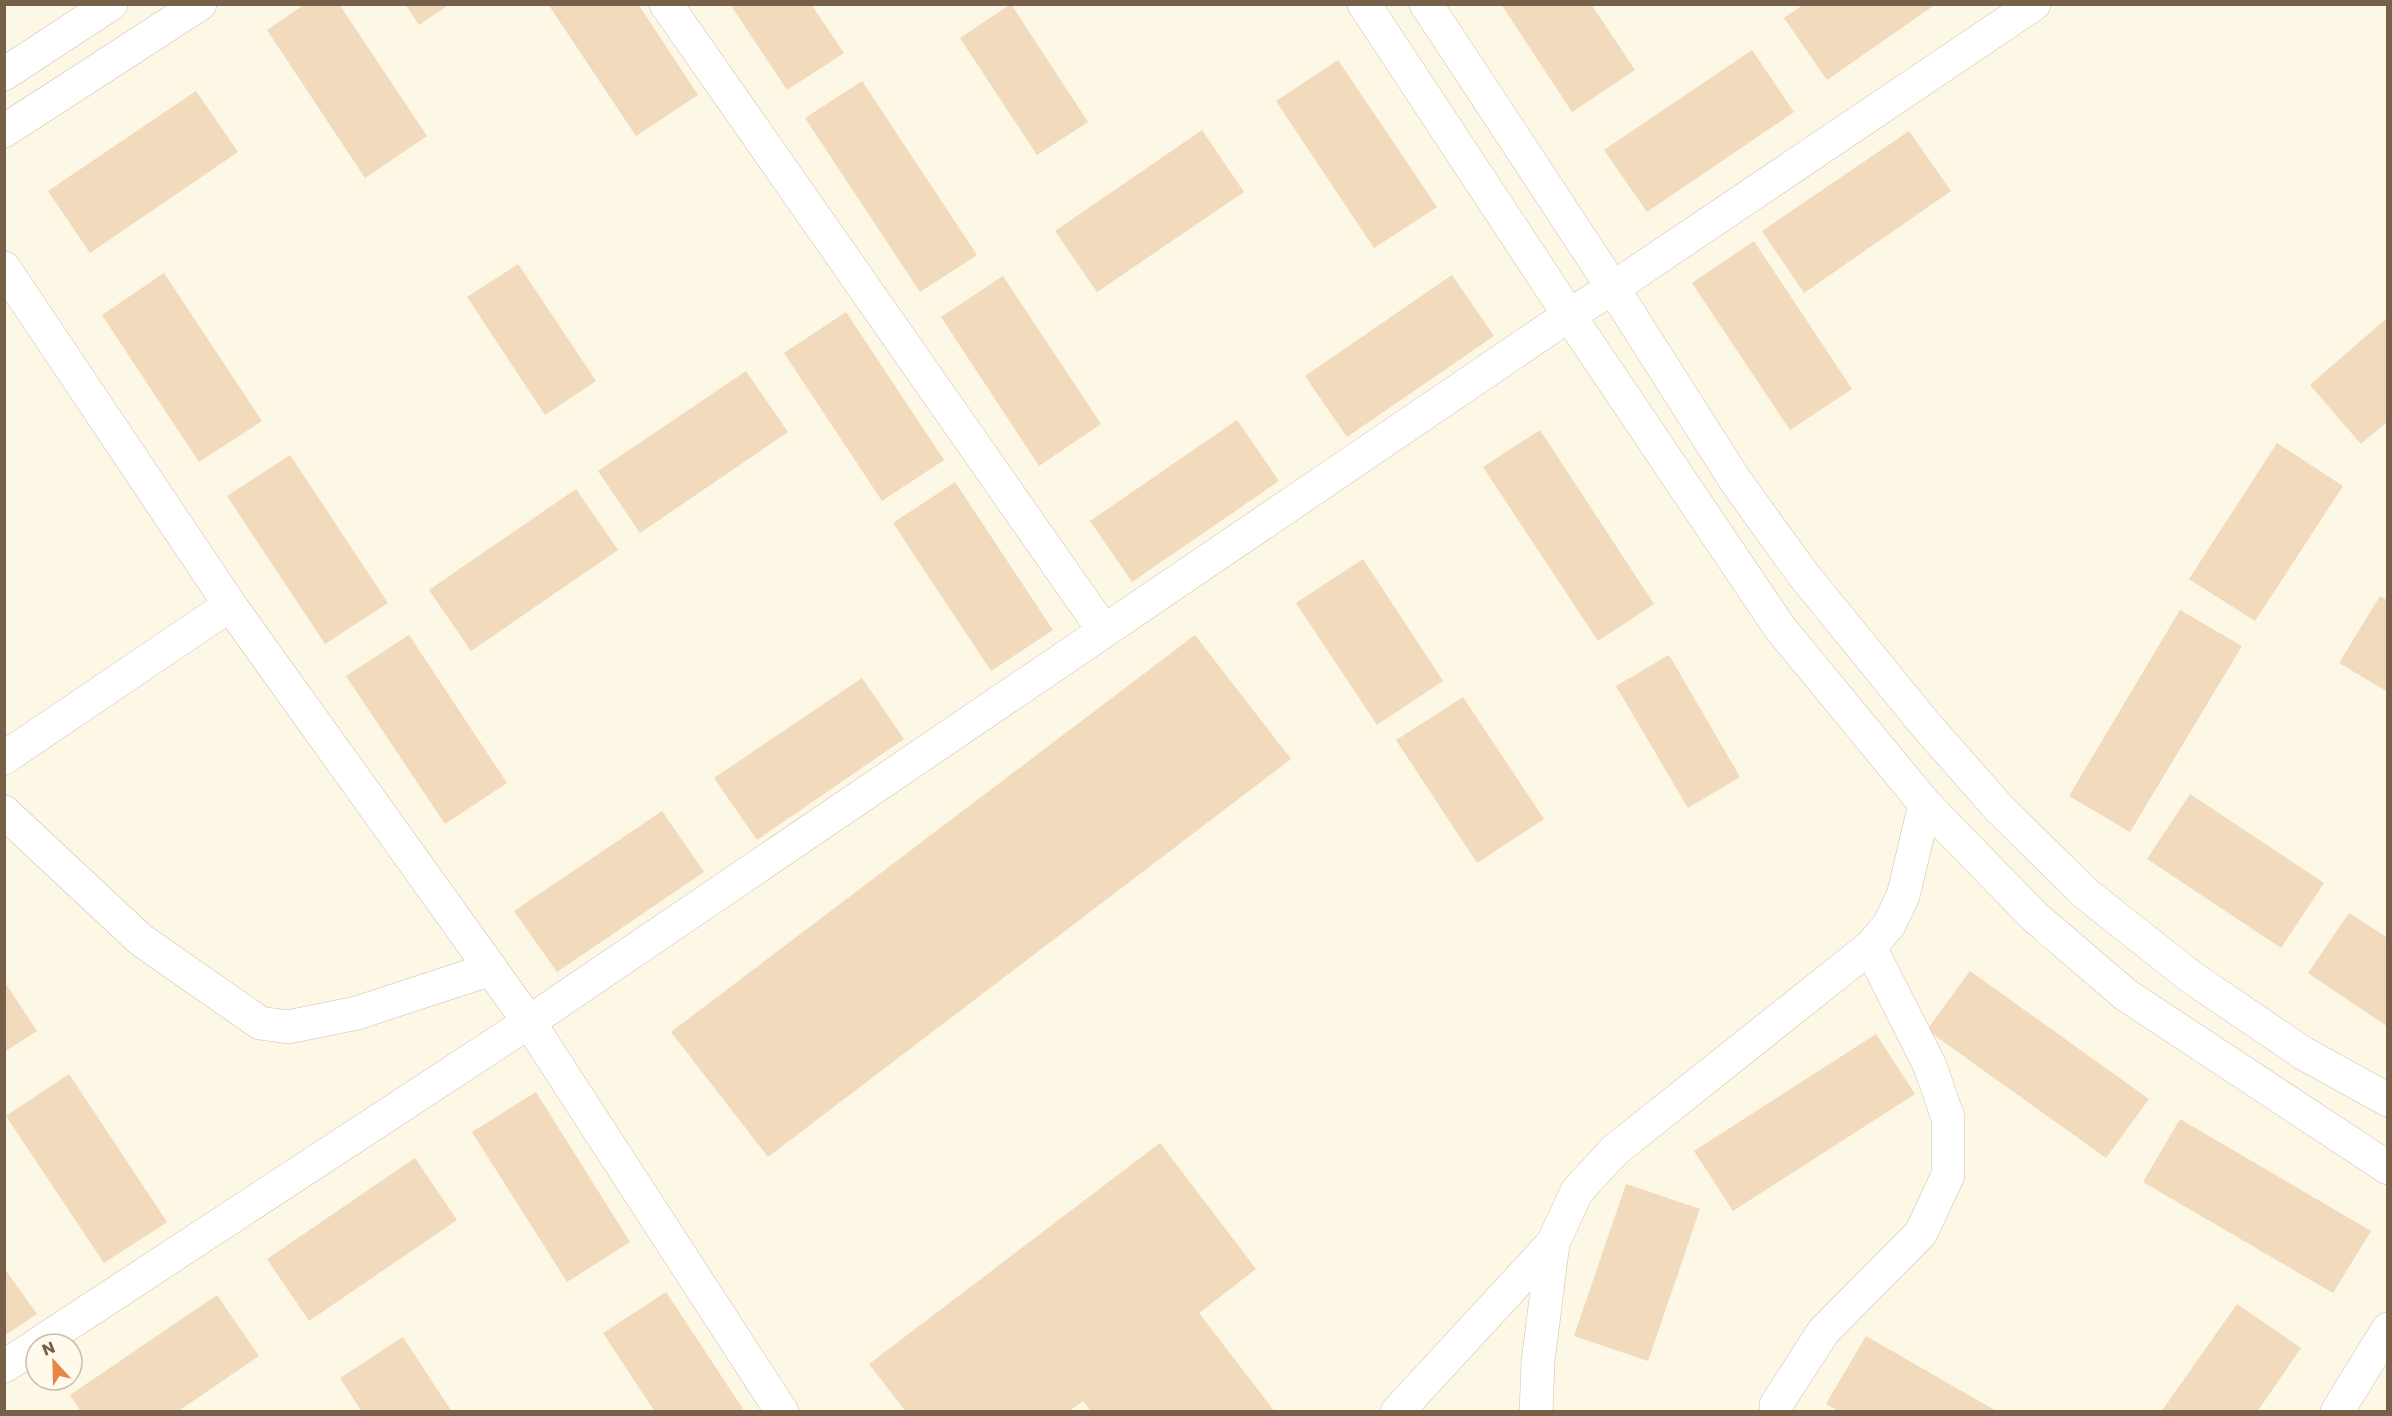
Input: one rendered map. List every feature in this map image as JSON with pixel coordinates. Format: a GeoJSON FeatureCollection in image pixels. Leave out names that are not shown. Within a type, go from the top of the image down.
{"type":"FeatureCollection","features":[{"type":"Feature","properties":{"kind":"street"},"geometry":{"type":"LineString","coordinates":[[4,74],[111,4]]}},
{"type":"Feature","properties":{"kind":"street"},"geometry":{"type":"LineString","coordinates":[[4,131],[200,4]]}},
{"type":"Feature","properties":{"kind":"street"},"geometry":{"type":"LineString","coordinates":[[666,4],[1104,631]]}},
{"type":"Feature","properties":{"kind":"street"},"geometry":{"type":"LineString","coordinates":[[1364,4],[1569,315],[1780,628],[1925,804],[2035,916],[2126,995],[2388,1168]]}},
{"type":"Feature","properties":{"kind":"street"},"geometry":{"type":"LineString","coordinates":[[1426,4],[1613,288],[1735,480],[1802,573],[1925,724],[1998,807],[2085,893],[2191,977],[2303,1053],[2388,1100]]}},
{"type":"Feature","properties":{"kind":"street"},"geometry":{"type":"LineString","coordinates":[[57,1332],[529,1022],[1569,315],[1613,288],[2034,4]]}},
{"type":"Feature","properties":{"kind":"street"},"geometry":{"type":"LineString","coordinates":[[4,268],[230,605],[529,1022],[782,1412]]}},
{"type":"Feature","properties":{"kind":"street"},"geometry":{"type":"LineString","coordinates":[[4,758],[230,605]]}},
{"type":"Feature","properties":{"kind":"street"},"geometry":{"type":"LineString","coordinates":[[1397,1412],[1553,1243],[1577,1191],[1615,1150],[1870,947],[1889,925],[1903,896],[1925,804]]}},
{"type":"Feature","properties":{"kind":"street"},"geometry":{"type":"LineString","coordinates":[[4,812],[141,940],[260,1023],[288,1027],[357,1013],[490,969]]}},
{"type":"Feature","properties":{"kind":"street"},"geometry":{"type":"LineString","coordinates":[[1776,1412],[1776,1405],[1823,1332],[1921,1233],[1948,1175],[1948,1118],[1930,1066],[1870,947]]}},
{"type":"Feature","properties":{"kind":"street"},"geometry":{"type":"LineString","coordinates":[[1536,1412],[1539,1362],[1553,1243]]}},
{"type":"Feature","properties":{"kind":"street"},"geometry":{"type":"LineString","coordinates":[[2337,1412],[2388,1329]]}},
{"type":"Feature","properties":{"kind":"street"},"geometry":{"type":"LineString","coordinates":[[4,1366],[24,1353]]}},
{"type":"Feature","properties":{"kind":"building"},"geometry":{"type":"Polygon","coordinates":[[[305,4],[339,4],[427,136],[365,178],[267,30],[305,4]]]}},
{"type":"Feature","properties":{"kind":"building"},"geometry":{"type":"Polygon","coordinates":[[[405,4],[450,4],[419,25],[405,4]]]}},
{"type":"Feature","properties":{"kind":"building"},"geometry":{"type":"Polygon","coordinates":[[[548,4],[638,4],[698,95],[636,136],[548,4]]]}},
{"type":"Feature","properties":{"kind":"building"},"geometry":{"type":"Polygon","coordinates":[[[730,4],[811,4],[844,53],[787,90],[730,4]]]}},
{"type":"Feature","properties":{"kind":"building"},"geometry":{"type":"Polygon","coordinates":[[[1011,4],[1088,122],[1037,155],[960,38],[1011,4]]]}},
{"type":"Feature","properties":{"kind":"building"},"geometry":{"type":"Polygon","coordinates":[[[1501,4],[1591,4],[1635,70],[1572,112],[1501,4]]]}},
{"type":"Feature","properties":{"kind":"building"},"geometry":{"type":"Polygon","coordinates":[[[1804,4],[1936,4],[1827,80],[1784,18],[1804,4]]]}},
{"type":"Feature","properties":{"kind":"building"},"geometry":{"type":"Polygon","coordinates":[[[1752,50],[1794,112],[1647,212],[1604,150],[1752,50]]]}},
{"type":"Feature","properties":{"kind":"building"},"geometry":{"type":"Polygon","coordinates":[[[1338,60],[1437,207],[1374,248],[1276,101],[1338,60]]]}},
{"type":"Feature","properties":{"kind":"building"},"geometry":{"type":"Polygon","coordinates":[[[862,81],[977,255],[920,292],[805,118],[862,81]]]}},
{"type":"Feature","properties":{"kind":"building"},"geometry":{"type":"Polygon","coordinates":[[[196,91],[238,152],[90,253],[48,191],[196,91]]]}},
{"type":"Feature","properties":{"kind":"building"},"geometry":{"type":"Polygon","coordinates":[[[1202,130],[1244,192],[1097,292],[1055,231],[1202,130]]]}},
{"type":"Feature","properties":{"kind":"building"},"geometry":{"type":"Polygon","coordinates":[[[1909,131],[1951,191],[1804,293],[1762,231],[1909,131]]]}},
{"type":"Feature","properties":{"kind":"building"},"geometry":{"type":"Polygon","coordinates":[[[1754,241],[1852,389],[1790,430],[1692,283],[1754,241]]]}},
{"type":"Feature","properties":{"kind":"building"},"geometry":{"type":"Polygon","coordinates":[[[518,264],[596,381],[545,415],[467,297],[518,264]]]}},
{"type":"Feature","properties":{"kind":"building"},"geometry":{"type":"Polygon","coordinates":[[[164,273],[262,421],[199,462],[102,315],[164,273]]]}},
{"type":"Feature","properties":{"kind":"building"},"geometry":{"type":"Polygon","coordinates":[[[1452,275],[1494,336],[1347,437],[1305,376],[1452,275]]]}},
{"type":"Feature","properties":{"kind":"building"},"geometry":{"type":"Polygon","coordinates":[[[1003,276],[1101,424],[1039,466],[941,317],[1003,276]]]}},
{"type":"Feature","properties":{"kind":"building"},"geometry":{"type":"Polygon","coordinates":[[[846,312],[944,460],[882,501],[784,353],[846,312]]]}},
{"type":"Feature","properties":{"kind":"building"},"geometry":{"type":"Polygon","coordinates":[[[2388,317],[2388,421],[2361,444],[2310,385],[2388,317]]]}},
{"type":"Feature","properties":{"kind":"building"},"geometry":{"type":"Polygon","coordinates":[[[746,371],[788,432],[640,533],[598,471],[746,371]]]}},
{"type":"Feature","properties":{"kind":"building"},"geometry":{"type":"Polygon","coordinates":[[[1237,420],[1279,481],[1132,582],[1090,521],[1237,420]]]}},
{"type":"Feature","properties":{"kind":"building"},"geometry":{"type":"Polygon","coordinates":[[[1540,430],[1654,604],[1598,641],[1483,467],[1540,430]]]}},
{"type":"Feature","properties":{"kind":"building"},"geometry":{"type":"Polygon","coordinates":[[[2277,443],[2343,486],[2255,621],[2189,579],[2277,443]]]}},
{"type":"Feature","properties":{"kind":"building"},"geometry":{"type":"Polygon","coordinates":[[[290,455],[388,603],[325,644],[227,496],[290,455]]]}},
{"type":"Feature","properties":{"kind":"building"},"geometry":{"type":"Polygon","coordinates":[[[955,482],[1053,630],[991,671],[893,523],[955,482]]]}},
{"type":"Feature","properties":{"kind":"building"},"geometry":{"type":"Polygon","coordinates":[[[576,489],[618,550],[471,651],[429,590],[576,489]]]}},
{"type":"Feature","properties":{"kind":"building"},"geometry":{"type":"Polygon","coordinates":[[[1363,559],[1443,681],[1377,725],[1296,603],[1363,559]]]}},
{"type":"Feature","properties":{"kind":"building"},"geometry":{"type":"Polygon","coordinates":[[[2380,596],[2388,601],[2388,692],[2339,663],[2380,596]]]}},
{"type":"Feature","properties":{"kind":"building"},"geometry":{"type":"Polygon","coordinates":[[[2180,610],[2242,646],[2130,832],[2069,796],[2180,610]]]}},
{"type":"Feature","properties":{"kind":"building"},"geometry":{"type":"Polygon","coordinates":[[[409,635],[507,783],[445,824],[346,676],[409,635]]]}},
{"type":"Feature","properties":{"kind":"building"},"geometry":{"type":"Polygon","coordinates":[[[1195,635],[1291,759],[768,1157],[671,1032],[1195,635]]]}},
{"type":"Feature","properties":{"kind":"building"},"geometry":{"type":"Polygon","coordinates":[[[1669,655],[1740,777],[1688,808],[1616,686],[1669,655]]]}},
{"type":"Feature","properties":{"kind":"building"},"geometry":{"type":"Polygon","coordinates":[[[862,678],[904,739],[757,840],[714,778],[862,678]]]}},
{"type":"Feature","properties":{"kind":"building"},"geometry":{"type":"Polygon","coordinates":[[[1463,697],[1544,819],[1477,863],[1396,740],[1463,697]]]}},
{"type":"Feature","properties":{"kind":"building"},"geometry":{"type":"Polygon","coordinates":[[[2190,794],[2324,883],[2281,948],[2147,859],[2190,794]]]}},
{"type":"Feature","properties":{"kind":"building"},"geometry":{"type":"Polygon","coordinates":[[[662,811],[704,872],[557,972],[514,911],[662,811]]]}},
{"type":"Feature","properties":{"kind":"building"},"geometry":{"type":"Polygon","coordinates":[[[2349,913],[2388,938],[2388,1027],[2308,973],[2349,913]]]}},
{"type":"Feature","properties":{"kind":"building"},"geometry":{"type":"Polygon","coordinates":[[[1970,971],[2149,1099],[2106,1158],[1927,1030],[1970,971]]]}},
{"type":"Feature","properties":{"kind":"building"},"geometry":{"type":"Polygon","coordinates":[[[4,981],[37,1031],[4,1052],[4,981]]]}},
{"type":"Feature","properties":{"kind":"building"},"geometry":{"type":"Polygon","coordinates":[[[1876,1034],[1915,1094],[1733,1211],[1694,1151],[1876,1034]]]}},
{"type":"Feature","properties":{"kind":"building"},"geometry":{"type":"Polygon","coordinates":[[[69,1074],[167,1222],[104,1263],[6,1116],[69,1074]]]}},
{"type":"Feature","properties":{"kind":"building"},"geometry":{"type":"Polygon","coordinates":[[[536,1092],[630,1242],[567,1282],[472,1132],[536,1092]]]}},
{"type":"Feature","properties":{"kind":"building"},"geometry":{"type":"Polygon","coordinates":[[[2180,1119],[2371,1231],[2333,1293],[2143,1182],[2180,1119]]]}},
{"type":"Feature","properties":{"kind":"building"},"geometry":{"type":"Polygon","coordinates":[[[1160,1143],[1256,1269],[1199,1313],[1275,1412],[1091,1412],[1083,1401],[1068,1412],[906,1412],[869,1364],[1160,1143]]]}},
{"type":"Feature","properties":{"kind":"building"},"geometry":{"type":"Polygon","coordinates":[[[415,1158],[457,1220],[309,1321],[267,1259],[415,1158]]]}},
{"type":"Feature","properties":{"kind":"building"},"geometry":{"type":"Polygon","coordinates":[[[1626,1184],[1700,1209],[1648,1361],[1574,1336],[1626,1184]]]}},
{"type":"Feature","properties":{"kind":"building"},"geometry":{"type":"Polygon","coordinates":[[[4,1268],[37,1314],[4,1336],[4,1268]]]}},
{"type":"Feature","properties":{"kind":"building"},"geometry":{"type":"Polygon","coordinates":[[[666,1292],[745,1412],[655,1412],[603,1333],[666,1292]]]}},
{"type":"Feature","properties":{"kind":"building"},"geometry":{"type":"Polygon","coordinates":[[[217,1295],[259,1356],[177,1412],[81,1412],[70,1395],[74,1392],[84,1392],[84,1385],[217,1295]]]}},
{"type":"Feature","properties":{"kind":"building"},"geometry":{"type":"Polygon","coordinates":[[[2237,1304],[2301,1348],[2257,1412],[2161,1412],[2237,1304]]]}},
{"type":"Feature","properties":{"kind":"building"},"geometry":{"type":"Polygon","coordinates":[[[1866,1336],[1998,1412],[1840,1412],[1826,1404],[1866,1336]]]}},
{"type":"Feature","properties":{"kind":"building"},"geometry":{"type":"Polygon","coordinates":[[[403,1337],[452,1412],[362,1412],[340,1378],[403,1337]]]}}]}
